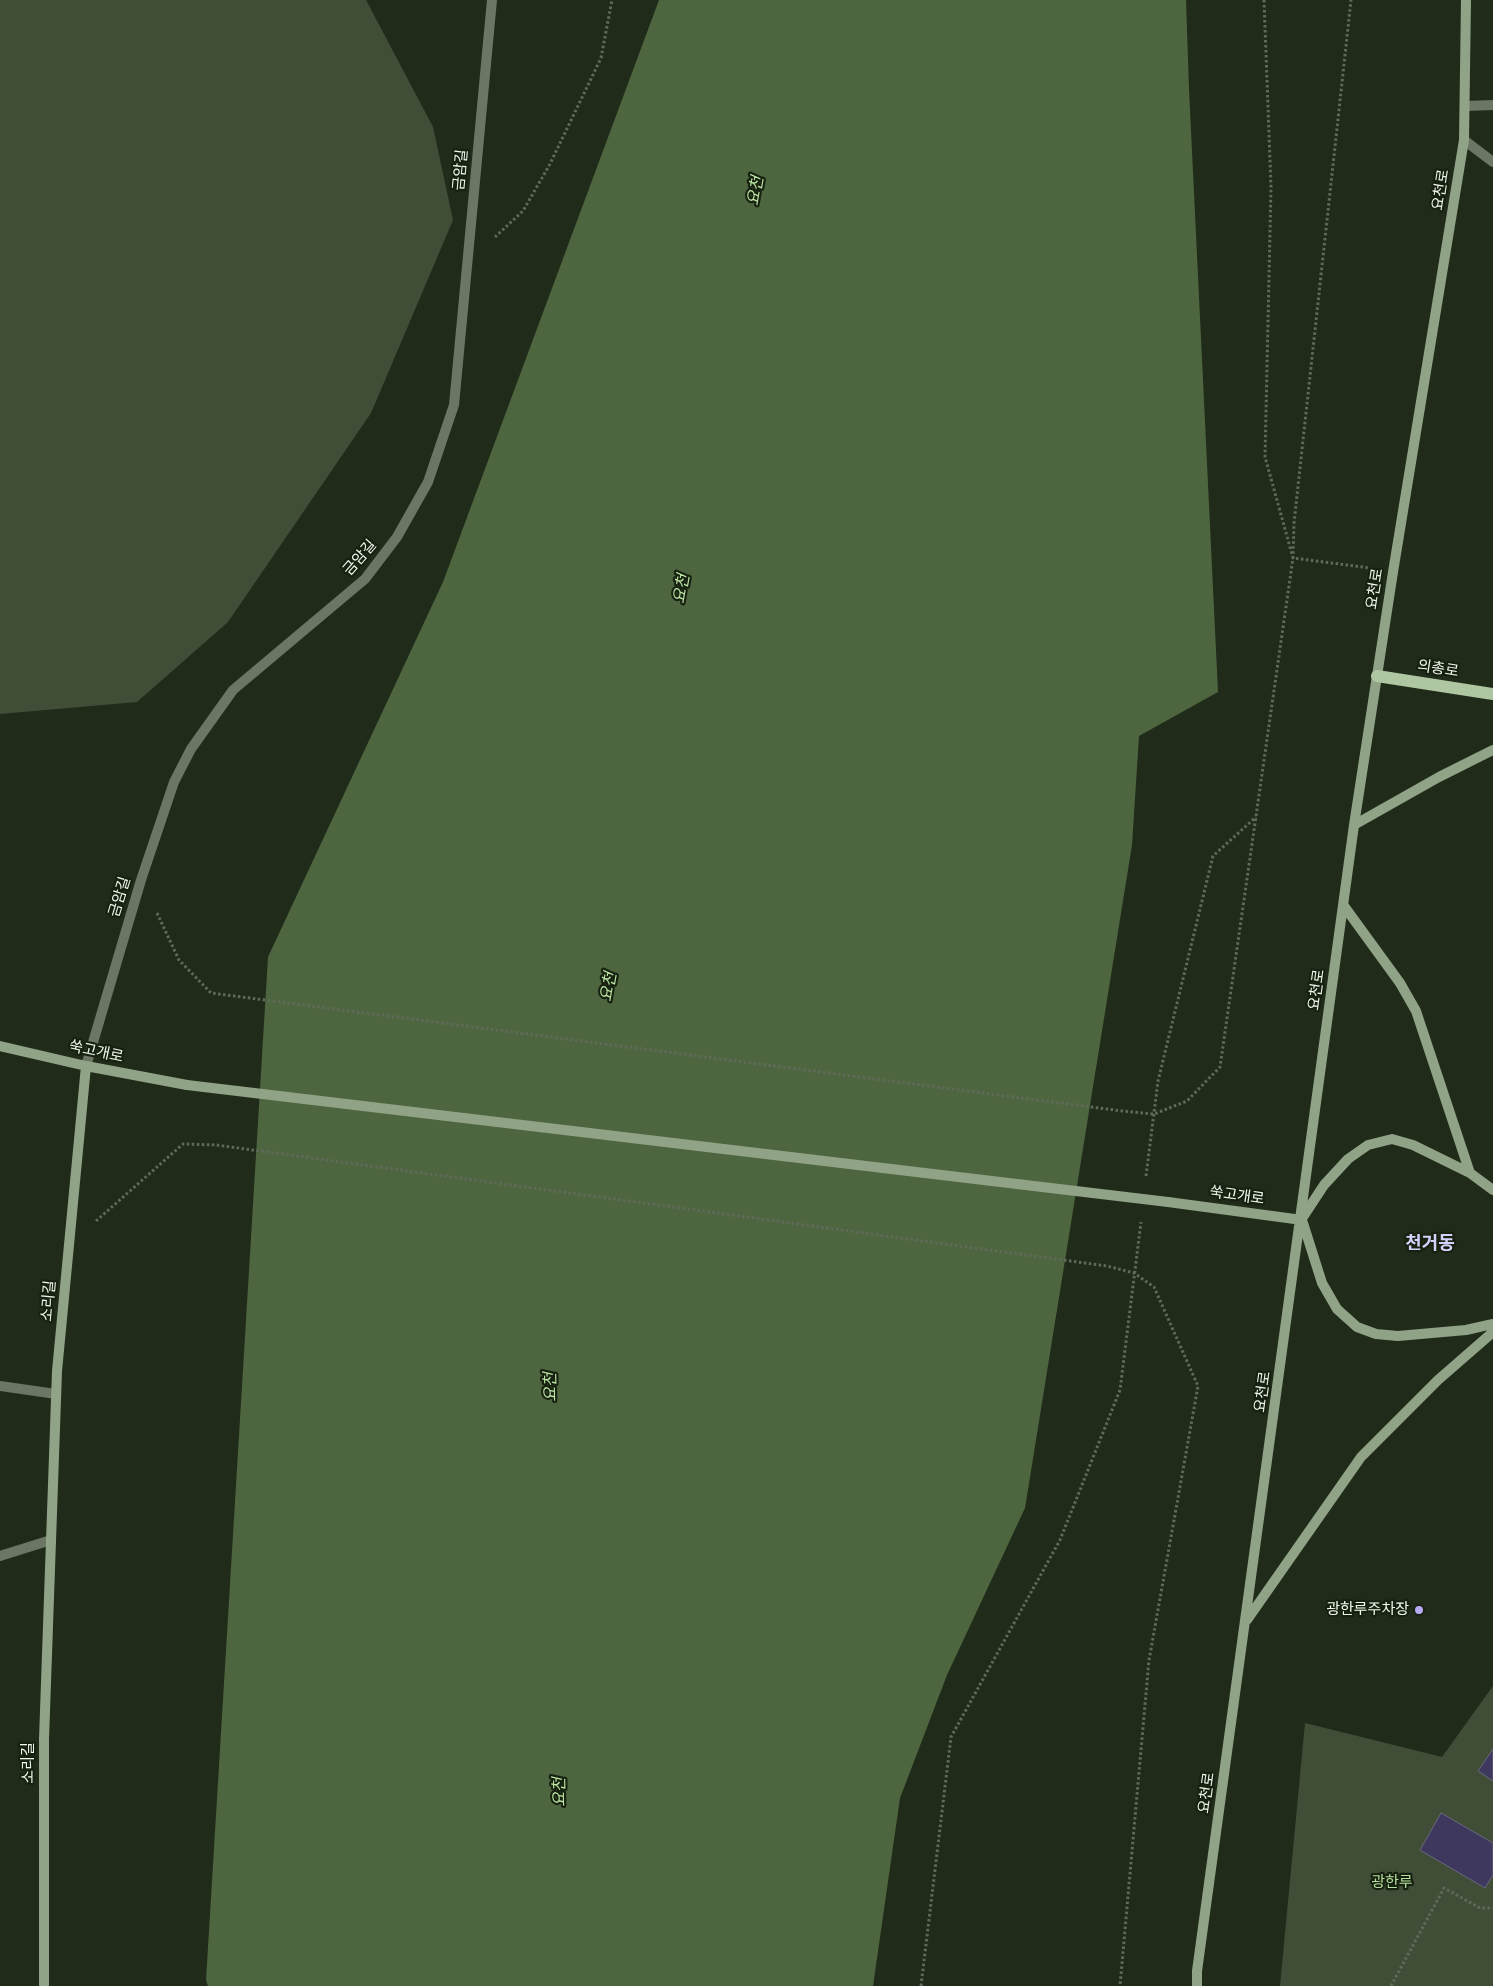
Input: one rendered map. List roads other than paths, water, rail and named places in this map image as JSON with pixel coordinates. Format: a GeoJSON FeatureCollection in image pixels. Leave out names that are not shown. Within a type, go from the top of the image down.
{"type":"FeatureCollection","features":[{"type":"Feature","properties":{"kind":"main road","name":"의총로"},"geometry":{"type":"LineString","coordinates":[[1377,676],[1493,694]]}},
{"type":"Feature","properties":{"kind":"street","name":"금암길"},"geometry":{"type":"LineString","coordinates":[[86,1066],[141,880],[174,782],[191,749],[227,697],[240,684],[365,579],[397,537],[428,482],[454,405],[492,0]]}},
{"type":"Feature","properties":{"kind":"street","name":"요천로"},"geometry":{"type":"LineString","coordinates":[[1197,1986],[1197,1971],[1302,1220],[1354,825],[1393,572],[1464,140],[1466,0]]}},
{"type":"Feature","properties":{"kind":"street"},"geometry":{"type":"LineString","coordinates":[[1465,106],[1493,105]]}},
{"type":"Feature","properties":{"kind":"street"},"geometry":{"type":"LineString","coordinates":[[1464,140],[1493,162]]}},
{"type":"Feature","properties":{"kind":"street"},"geometry":{"type":"LineString","coordinates":[[1354,825],[1439,777],[1493,750]]}},
{"type":"Feature","properties":{"kind":"street"},"geometry":{"type":"LineString","coordinates":[[1344,906],[1400,982],[1416,1011],[1470,1173]]}},
{"type":"Feature","properties":{"kind":"street","name":"쑥고개로"},"geometry":{"type":"LineString","coordinates":[[0,1046],[86,1066],[187,1085],[1168,1202],[1302,1220]]}},
{"type":"Feature","properties":{"kind":"street","name":"소리길"},"geometry":{"type":"LineString","coordinates":[[44,1986],[44,1739],[56,1394],[86,1066]]}},
{"type":"Feature","properties":{"kind":"street"},"geometry":{"type":"LineString","coordinates":[[1493,1190],[1470,1173],[1414,1145],[1392,1139],[1368,1145],[1348,1159],[1324,1185],[1302,1220],[1322,1283],[1337,1309],[1357,1327],[1376,1334],[1398,1336],[1466,1330],[1493,1324]]}},
{"type":"Feature","properties":{"kind":"street"},"geometry":{"type":"LineString","coordinates":[[1245,1623],[1361,1457],[1438,1380],[1493,1332]]}},
{"type":"Feature","properties":{"kind":"street"},"geometry":{"type":"LineString","coordinates":[[0,1386],[56,1394]]}},
{"type":"Feature","properties":{"kind":"street"},"geometry":{"type":"LineString","coordinates":[[0,1556],[51,1540]]}},
{"type":"Feature","properties":{"kind":"water","name":"요천"},"geometry":{"type":"Polygon","coordinates":[[[659,0],[1186,0],[1218,692],[1139,736],[1132,845],[1025,1508],[947,1675],[900,1798],[873,1986],[208,1986],[206,1980],[268,957],[443,582],[659,0]]]}},
{"type":"Feature","properties":{"kind":"place","name":"광한루주차장"},"geometry":{"type":"Point","coordinates":[1419,1610]}},
{"type":"Feature","properties":{"kind":"district","name":"천거동"},"geometry":{"type":"Point","coordinates":[1430,1244]}},
{"type":"Feature","properties":{"kind":"park label","name":"광한루"},"geometry":{"type":"Point","coordinates":[1392,1883]}}]}
